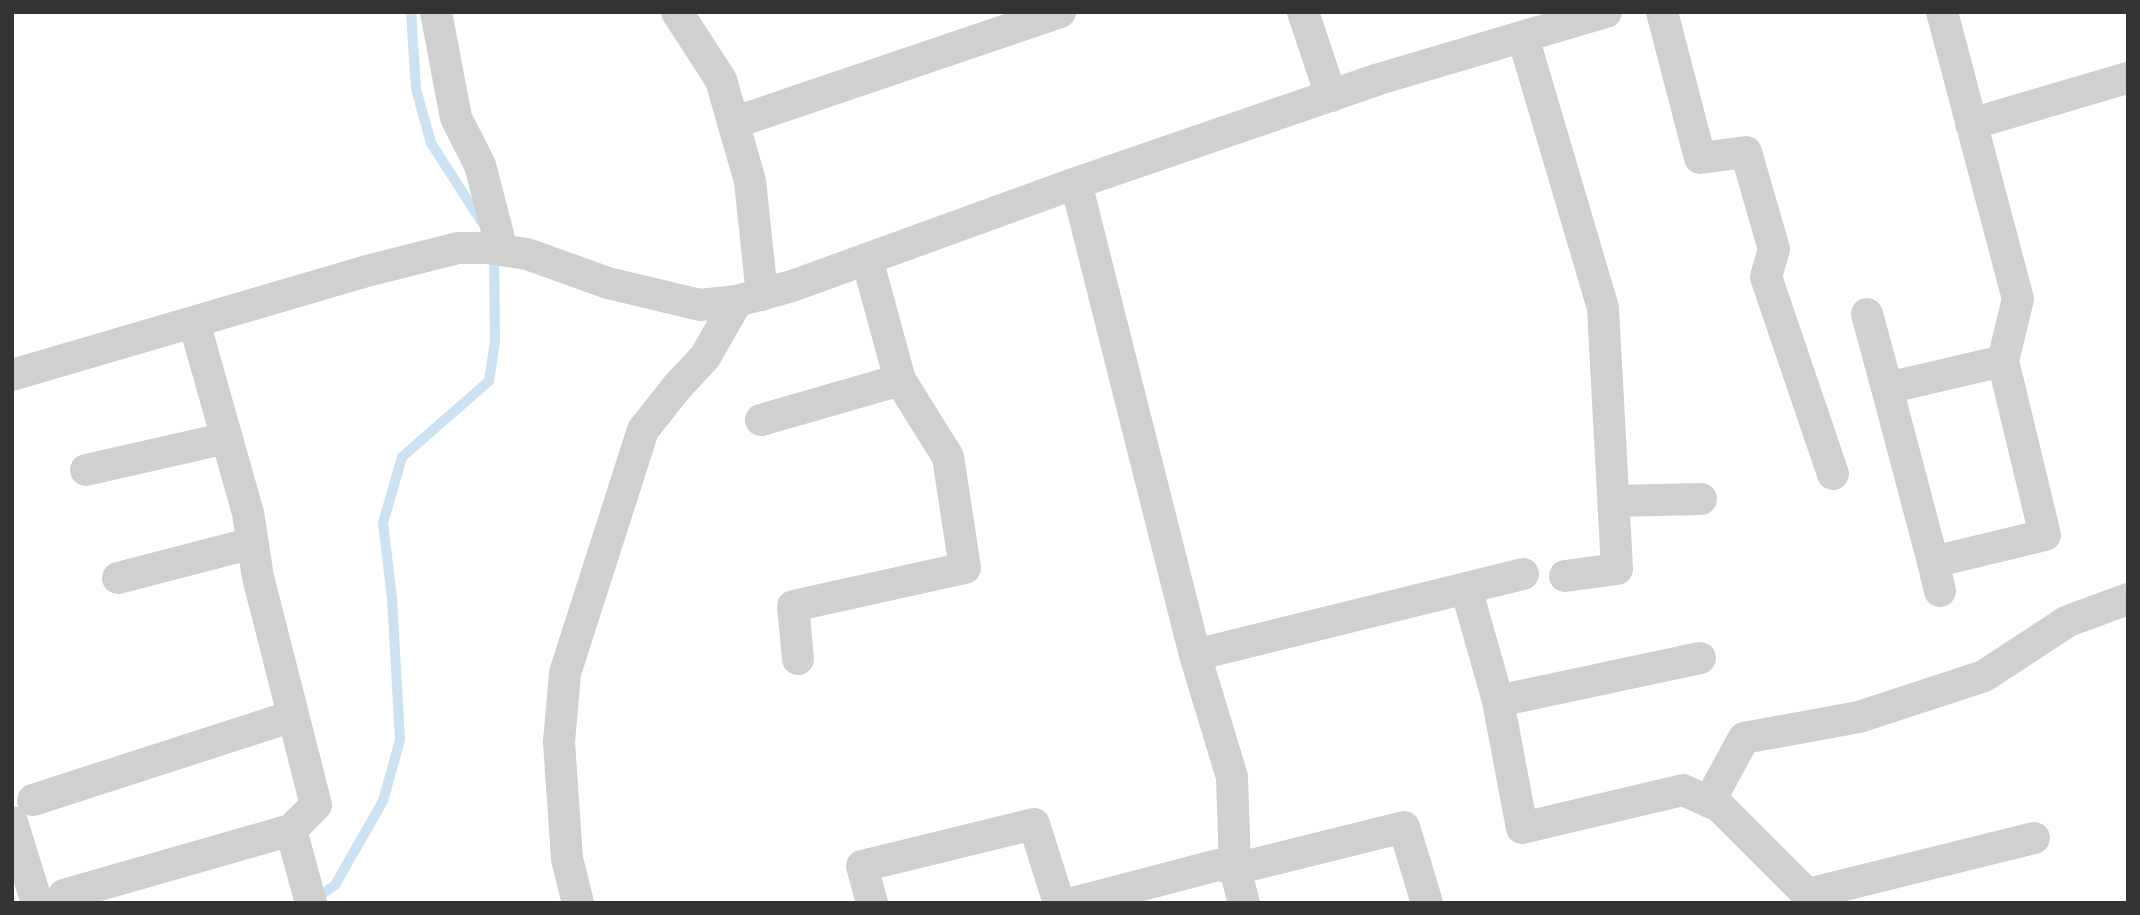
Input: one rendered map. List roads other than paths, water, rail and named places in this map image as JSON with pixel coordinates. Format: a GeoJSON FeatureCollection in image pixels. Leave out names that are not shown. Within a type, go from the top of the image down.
{"type":"FeatureCollection","features":[{"type":"Feature","properties":{"kind":"street"},"geometry":{"type":"LineString","coordinates":[[436,12],[456,118],[480,166],[502,250]]}},
{"type":"Feature","properties":{"kind":"street"},"geometry":{"type":"LineString","coordinates":[[578,903],[567,859],[559,742],[565,673],[643,430],[705,357],[749,298],[750,181],[720,80],[677,12]]}},
{"type":"Feature","properties":{"kind":"street"},"geometry":{"type":"LineString","coordinates":[[733,123],[1060,12]]}},
{"type":"Feature","properties":{"kind":"street"},"geometry":{"type":"LineString","coordinates":[[1303,12],[1331,96]]}},
{"type":"Feature","properties":{"kind":"street"},"geometry":{"type":"LineString","coordinates":[[12,375],[367,271],[458,248],[487,248],[537,257],[608,283],[700,305],[749,298],[792,286],[1076,183],[1379,79],[1606,12]]}},
{"type":"Feature","properties":{"kind":"street"},"geometry":{"type":"LineString","coordinates":[[1662,12],[1700,158],[1746,152],[1774,249],[1766,276],[1833,474]]}},
{"type":"Feature","properties":{"kind":"street"},"geometry":{"type":"LineString","coordinates":[[1867,314],[1937,576],[2045,535],[2003,361],[2018,299],[1941,12]]}},
{"type":"Feature","properties":{"kind":"street"},"geometry":{"type":"LineString","coordinates":[[1523,37],[1603,308],[1618,569],[1565,576]]}},
{"type":"Feature","properties":{"kind":"street"},"geometry":{"type":"LineString","coordinates":[[1971,124],[2127,78]]}},
{"type":"Feature","properties":{"kind":"street"},"geometry":{"type":"LineString","coordinates":[[1076,183],[1195,655],[1232,777],[1235,869],[1244,903]]}},
{"type":"Feature","properties":{"kind":"street"},"geometry":{"type":"LineString","coordinates":[[798,659],[793,606],[965,568],[948,457],[900,380],[867,259]]}},
{"type":"Feature","properties":{"kind":"street"},"geometry":{"type":"LineString","coordinates":[[194,322],[248,513],[258,577],[316,805],[291,830],[50,899],[19,830],[293,716]]}},
{"type":"Feature","properties":{"kind":"street"},"geometry":{"type":"LineString","coordinates":[[1887,388],[2003,361]]}},
{"type":"Feature","properties":{"kind":"street"},"geometry":{"type":"LineString","coordinates":[[761,420],[900,380]]}},
{"type":"Feature","properties":{"kind":"street"},"geometry":{"type":"LineString","coordinates":[[86,470],[227,438]]}},
{"type":"Feature","properties":{"kind":"street"},"geometry":{"type":"LineString","coordinates":[[1614,502],[1701,499]]}},
{"type":"Feature","properties":{"kind":"street"},"geometry":{"type":"LineString","coordinates":[[118,578],[253,543]]}},
{"type":"Feature","properties":{"kind":"street"},"geometry":{"type":"LineString","coordinates":[[1195,655],[1523,574]]}},
{"type":"Feature","properties":{"kind":"street"},"geometry":{"type":"LineString","coordinates":[[1466,588],[1498,701],[1522,828],[1683,790],[1719,806],[1812,898],[2034,838]]}},
{"type":"Feature","properties":{"kind":"street"},"geometry":{"type":"LineString","coordinates":[[1709,802],[1744,738],[1859,717],[1984,676],[2068,621],[2128,598]]}},
{"type":"Feature","properties":{"kind":"street"},"geometry":{"type":"LineString","coordinates":[[1498,701],[1700,658]]}},
{"type":"Feature","properties":{"kind":"street"},"geometry":{"type":"LineString","coordinates":[[872,903],[862,866],[1034,824],[1059,903]]}},
{"type":"Feature","properties":{"kind":"street"},"geometry":{"type":"LineString","coordinates":[[1073,903],[1218,865],[1235,869],[1404,827],[1427,903]]}},
{"type":"Feature","properties":{"kind":"street"},"geometry":{"type":"LineString","coordinates":[[291,830],[308,892]]}},
{"type":"Feature","properties":{"kind":"waterway"},"geometry":{"type":"LineString","coordinates":[[411,12],[416,89],[431,143],[481,221]]}},
{"type":"Feature","properties":{"kind":"waterway"},"geometry":{"type":"LineString","coordinates":[[314,900],[335,885],[383,801],[400,740],[392,598],[383,523],[402,457],[489,381],[495,341],[494,253]]}}]}
